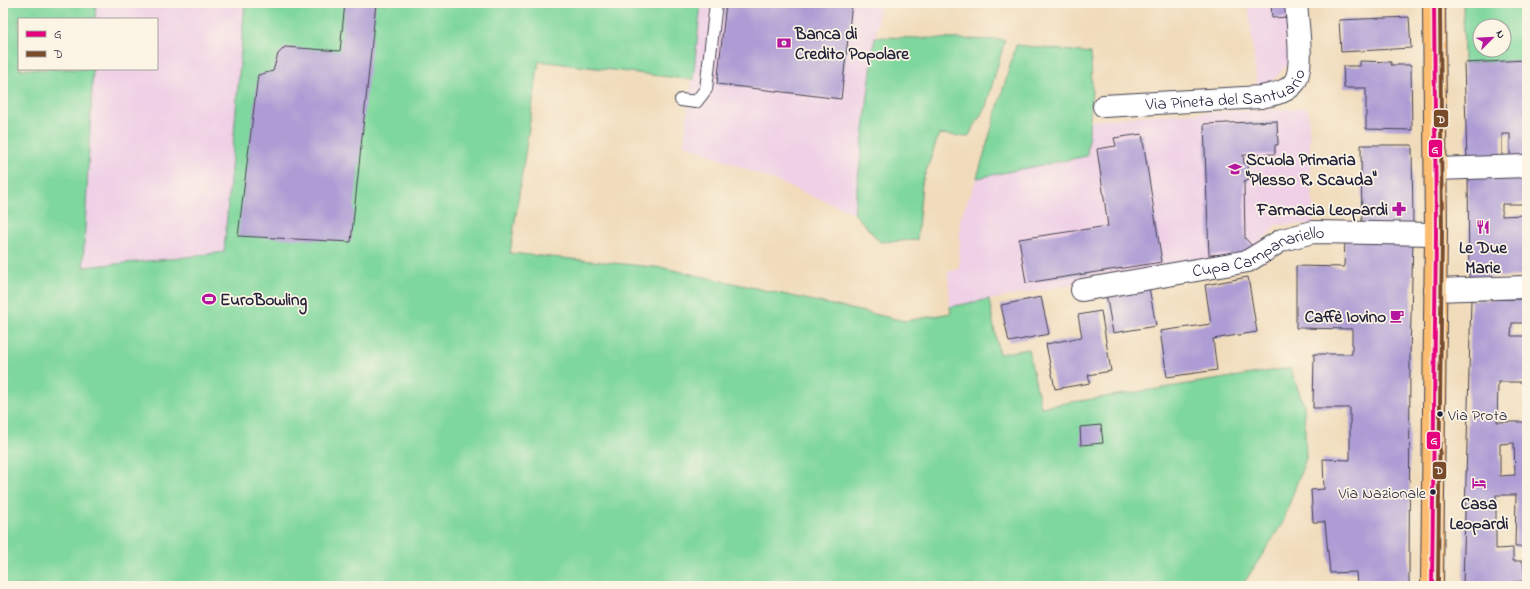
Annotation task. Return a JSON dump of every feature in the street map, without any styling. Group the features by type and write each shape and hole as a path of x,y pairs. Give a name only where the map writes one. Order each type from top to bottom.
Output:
{"main road":[{"path":"1432,586 1436,234 1434,3"}],"street":[{"name":"Via Pineta del Santuario","path":"1104,106 1261,97 1283,92 1295,82 1300,66 1296,3"},
{"path":"1436,169 1527,166"},
{"name":"Cupa Campanariello","path":"1082,290 1248,261 1282,240 1313,232 1436,234"},
{"path":"1435,290 1527,287"}],"lane":[{"path":"681,100 696,102 706,89 716,3"}],"shaded area":[{"path":"96,3 245,3 224,252 179,258 82,267 93,70 158,70 158,18 95,18"},
{"path":"701,3 880,3 854,213 684,144"},
{"path":"1248,3 1292,3 1289,63 1273,80 1257,87"},
{"path":"1308,108 1314,224 1276,225 1249,256 1172,266 950,307 948,272 959,269 960,219 977,178 1087,156 1089,121 1150,115"}],"green space":[{"path":"3,3 96,3 95,18 18,18 18,70 93,70 83,267 179,258 224,252 245,3 701,3 693,80 539,61 510,253 664,268 905,321 951,313 950,307 989,299 999,354 1028,349 1041,407 1290,368 1304,405 1306,458 1282,524 1242,586 3,586"},
{"path":"1463,3 1527,3 1527,60 1464,63"},
{"path":"875,37 1005,40 986,106 968,137 939,134 922,183 917,240 880,242 854,213"},
{"path":"1016,45 1091,53 1092,91 1087,156 977,178"}],"building":[{"path":"345,3 376,3 351,242 238,236 258,75 273,71 278,54 285,47 340,51"},
{"name":"Banca di Credito Popolare","path":"726,3 852,3 841,99 717,84"},
{"path":"1271,3 1289,3 1289,17 1272,18"},
{"path":"1409,17 1411,48 1341,52 1339,20"},
{"path":"1527,60 1527,160 1510,160 1510,134 1502,134 1502,159 1467,161 1464,63"},
{"path":"1360,61 1391,62 1391,65 1411,65 1412,130 1366,129 1366,88 1344,88 1343,66 1360,66"},
{"path":"1277,121 1278,145 1275,145 1275,154 1243,155 1244,163 1248,163 1249,180 1244,182 1245,238 1253,247 1246,254 1209,255 1204,124"},
{"path":"1142,134 1162,262 1026,283 1019,239 1108,226 1097,149 1116,146 1114,138"},
{"path":"1361,145 1412,145 1413,226 1362,226"},
{"path":"1468,173 1527,173 1526,204 1502,204 1502,216 1524,215 1527,276 1469,278"},
{"path":"1345,239 1413,240 1410,355 1409,586 1357,586 1356,572 1330,573 1325,522 1313,522 1311,490 1324,489 1323,459 1350,460 1350,408 1313,408 1314,354 1352,354 1352,329 1296,328 1296,266 1344,267"},
{"path":"1248,277 1257,332 1213,339 1217,370 1167,377 1160,331 1211,324 1205,285"},
{"path":"1149,287 1156,326 1113,333 1106,294"},
{"path":"1041,297 1049,334 1009,342 1001,305"},
{"path":"1525,299 1525,323 1512,323 1511,336 1527,336 1526,382 1498,382 1497,422 1527,422 1527,547 1515,547 1516,495 1496,495 1496,549 1513,548 1513,561 1523,561 1525,581 1512,582 1512,586 1463,586 1471,300","holes":["1514,443 1515,475 1500,476 1500,444"]},
{"path":"1101,311 1111,371 1088,375 1090,383 1055,389 1046,344 1082,337 1078,315"},
{"path":"1101,425 1103,443 1081,445 1080,427"}],"transit line":[{"name":"G","path":"1432,586 1436,234 1434,3"},
{"name":"D","path":"1438,586 1442,234 1440,3"}],"place":[{"name":"Banca di Credito Popolare","path":"784,43"},
{"name":"Scuola Primaria \"Plesso R. Scauda\"","path":"1235,169"},
{"name":"Farmacia Leopardi","path":"1399,209"},
{"name":"Le Due Marie","path":"1483,227"},
{"name":"EuroBowling","path":"209,299"},
{"name":"Caffè Iovino","path":"1397,316"},
{"name":"Via Prota","path":"1440,414"},
{"name":"Casa Leopardi","path":"1479,483"},
{"name":"Via Nazionale","path":"1433,492"}]}
